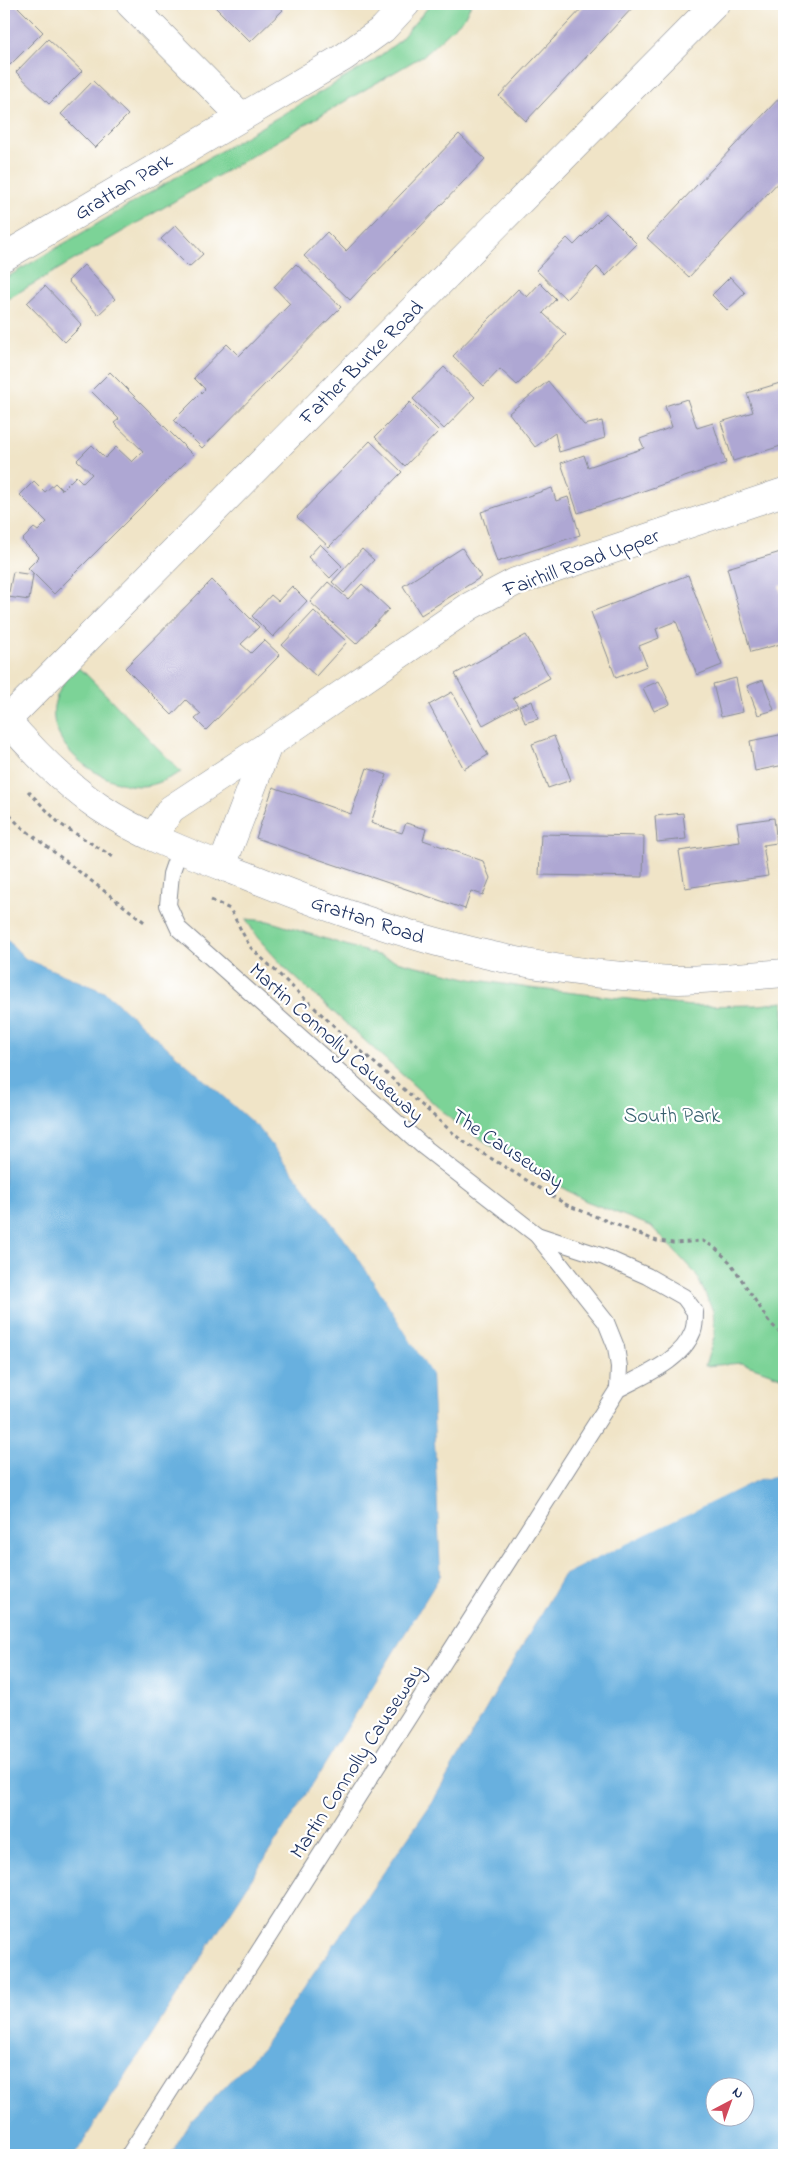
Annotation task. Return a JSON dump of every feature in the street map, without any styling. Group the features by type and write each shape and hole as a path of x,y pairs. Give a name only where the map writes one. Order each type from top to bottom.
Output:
{"street":[{"path":"130,4 242,116"},
{"name":"Grattan Park","path":"4,257 344,57 383,30 406,4"},
{"name":"Father Burke Road","path":"5,718 715,4"},
{"name":"Fairhill Road Upper","path":"154,837 171,809 268,745 470,606 515,582 784,492"},
{"name":"Grattan Road","path":"5,718 56,772 99,807 154,837 222,866 313,903 370,922 495,957 587,973 677,980 784,973"},
{"path":"222,866 268,745"}],"lane":[{"name":"Martin Connolly Causeway","path":"180,848 171,874 168,905 178,929 424,1148 537,1235 606,1322 616,1347 619,1367 618,1389"},
{"name":"Martin Connolly Causeway","path":"130,2155 618,1389 666,1363 685,1347 694,1330 695,1312 684,1297 647,1276 604,1257 537,1235"}],"path":[{"path":"4,809 19,825 151,927"},
{"name":"The Causeway","path":"211,900 230,909 250,947 351,1042 461,1140 568,1205 657,1241 673,1243 703,1241 714,1247 730,1262 770,1323 784,1336"}],"green space":[{"path":"431,4 471,4 464,18 424,55 4,301 4,279 373,61 398,42"},
{"path":"77,667 181,772 152,785 126,784 111,780 95,772 69,750 60,737 54,722 54,706 60,690"},
{"name":"South Park","path":"246,919 268,921 400,962 471,979 529,988 691,1006 759,1005 784,1002 784,1378 742,1363 705,1366 715,1334 713,1311 696,1274 651,1226 586,1201 523,1166 453,1121 284,967 257,937"}],"water":[{"path":"4,936 25,958 105,992 259,1128 356,1254 432,1374 441,1575 320,1773 75,2155 4,2155"},
{"path":"784,1476 784,2155 170,2155 190,2123 262,2048 432,1802 563,1575 759,1479"}],"pier":[{"path":"4,933 26,956 106,990 261,1126 358,1252 434,1374 443,1576 322,1775 78,2155 75,2155 320,1773 441,1575 432,1375 356,1254 259,1128 105,992 25,958 4,936"},
{"path":"784,1473 784,1476 759,1479 563,1575 432,1802 262,2048 190,2123 170,2155 167,2155 188,2122 260,2046 430,1800 561,1573 758,1477"}],"building":[{"path":"4,4 15,4 43,32 10,65 4,58"},
{"path":"218,4 277,4 283,10 250,42 215,7"},
{"path":"586,4 636,4 526,121 499,96"},
{"path":"48,39 82,71 49,104 16,72"},
{"path":"93,81 128,115 95,148 61,114"},
{"path":"784,93 784,176 689,277 647,238"},
{"path":"459,134 485,159 350,300 304,256 327,232 346,251"},
{"path":"606,213 637,244 606,276 597,267 566,299 536,270 567,238 574,245"},
{"path":"176,225 203,254 189,267 161,239"},
{"path":"296,264 341,307 202,448 174,420 205,389 194,378 227,344 239,356 290,304 274,287"},
{"path":"84,265 115,299 98,315 68,281"},
{"path":"730,277 745,293 727,310 712,295"},
{"path":"540,283 556,299 543,313 566,335 517,385 500,369 484,386 453,356 518,289 527,297"},
{"path":"45,286 82,325 65,342 27,303"},
{"path":"444,367 475,397 444,429 413,399"},
{"path":"110,372 193,455 54,594 28,568 39,557 22,540 34,528 38,531 47,522 20,495 34,481 45,492 55,483 62,490 76,476 83,483 92,474 77,460 92,445 105,458 116,447 132,462 143,451 114,423 119,419 91,391"},
{"path":"548,381 584,425 602,421 605,438 559,452 555,433 535,447 509,413"},
{"path":"780,383 784,399 784,445 733,461 721,422 753,412 747,393"},
{"path":"687,399 697,428 713,423 726,463 578,513 561,463 584,455 588,467 644,448 640,439 672,427 665,406"},
{"path":"410,402 439,431 405,466 375,437"},
{"path":"370,441 402,472 329,547 297,517"},
{"path":"552,488 556,501 568,497 580,535 497,562 481,512"},
{"path":"320,544 342,566 330,578 308,557"},
{"path":"462,548 481,577 421,615 403,586"},
{"path":"362,549 374,560 344,593 332,582"},
{"path":"784,551 784,585 779,586 784,604 784,643 751,652 727,568"},
{"path":"13,572 33,575 29,600 8,597"},
{"path":"688,575 722,665 697,675 676,621 656,629 659,638 639,646 647,666 616,678 591,612"},
{"path":"212,580 259,627 241,644 251,653 264,640 280,655 206,730 195,719 201,714 186,700 172,715 125,668"},
{"path":"328,582 348,599 362,584 389,609 356,644 310,602"},
{"path":"292,586 307,601 273,637 252,616 271,595 278,601"},
{"path":"314,611 347,642 316,676 282,645"},
{"path":"526,635 550,678 513,698 518,706 483,725 455,674"},
{"path":"736,678 743,712 721,717 713,684"},
{"path":"763,680 774,710 758,715 747,686"},
{"path":"659,681 670,704 654,711 643,688"},
{"path":"452,692 488,755 464,769 429,705"},
{"path":"532,701 538,719 525,723 519,706"},
{"path":"784,734 784,765 755,771 750,741"},
{"path":"554,736 571,780 548,788 532,744"},
{"path":"367,768 387,775 371,823 402,833 406,823 426,829 423,840 483,861 490,878 483,895 471,891 465,909 256,838 273,787 351,814"},
{"path":"683,813 686,839 657,842 655,816"},
{"path":"774,818 777,843 763,845 768,876 685,888 679,851 740,842 737,823"},
{"path":"541,834 644,836 643,877 539,875"}]}
